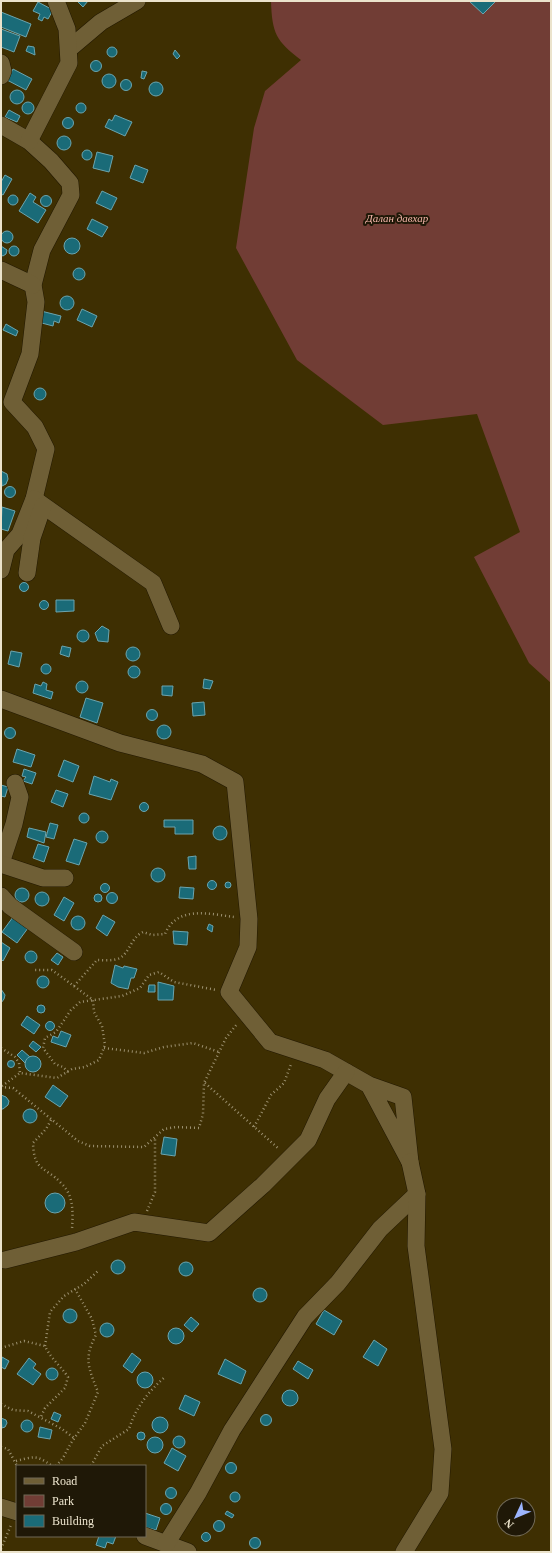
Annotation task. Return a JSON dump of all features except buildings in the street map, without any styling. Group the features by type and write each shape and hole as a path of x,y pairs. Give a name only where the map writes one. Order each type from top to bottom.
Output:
{"street":[{"path":"29,141 70,63 67,29 56,1"},
{"path":"68,49 101,22 137,1"},
{"path":"1,63 3,71 1,76"},
{"path":"1,125 29,141 51,161 70,183 70,195 42,250 33,285 36,302 30,354 6,400 35,427 46,449 27,573"},
{"path":"1,270 33,285"},
{"path":"1,570 7,541 20,534 39,502"},
{"path":"39,502 153,583 172,626"},
{"path":"1,699 120,743 202,764 235,782 249,919 248,946 228,992 270,1042 325,1060 369,1085 403,1097 410,1162 417,1194 416,1246 443,1449 440,1493 404,1552"},
{"path":"15,783 20,797 14,824 1,863 43,878 65,878"},
{"path":"1,896 10,906 74,952"},
{"path":"6,1260 70,1244 134,1222 209,1233 263,1185 308,1140 327,1099 346,1072"},
{"path":"369,1085 410,1162"},
{"path":"166,1544 198,1494 232,1430 305,1317 338,1283 380,1229 417,1194"},
{"path":"146,1536 188,1552"}],"path":[{"path":"74,986 97,960 117,959 124,956 136,935 143,932 152,935 165,934 168,927 187,913 208,913 249,919"},
{"path":"33,970 52,970 93,1000 94,1012 102,1026 105,1044 104,1048 100,1060 68,1072 57,1078 20,1073 2,1087 13,1088 29,1103 42,1111 78,1141 90,1146 144,1147 164,1129 176,1127 199,1128 203,1114 204,1083 226,1038 246,1013"},
{"path":"68,1072 63,1067 55,1064 43,1048 45,1038 56,1032 71,1010 80,1002 122,996 140,988 149,975 158,972 174,982 228,992"},
{"path":"104,1048 144,1053 164,1047 192,1043 219,1052"},
{"path":"1,1048 16,1057 20,1063 20,1073"},
{"path":"254,1127 271,1095 284,1083 290,1067 293,1050"},
{"path":"204,1083 290,1158"},
{"path":"51,1120 46,1129 33,1143 33,1157 44,1171 62,1183 71,1198 73,1216 70,1244"},
{"path":"146,1224 147,1211 155,1192 155,1138"},
{"path":"40,1419 45,1408 65,1388 68,1377 62,1368 51,1358 45,1346 50,1312 64,1296 99,1270"},
{"path":"57,1465 63,1458 90,1414 98,1392 87,1364 91,1344 96,1334 92,1319 75,1289"},
{"path":"1,1348 24,1341 45,1346"},
{"path":"92,1465 102,1446 129,1429 134,1413 141,1402 165,1376"},
{"path":"1,1404 13,1410 28,1411 40,1419 62,1429 74,1438"},
{"path":"1,1447 8,1449 16,1461 17,1465"},
{"path":"16,1461 36,1457 50,1465"},
{"path":"1,1549 11,1510"}],"green space":[{"name":"Далан давхар","path":"271,1 551,1 551,683 529,663 474,557 520,532 477,414 383,425 297,360 236,248 254,128 265,91 301,60 286,47 277,35 274,29"}]}
